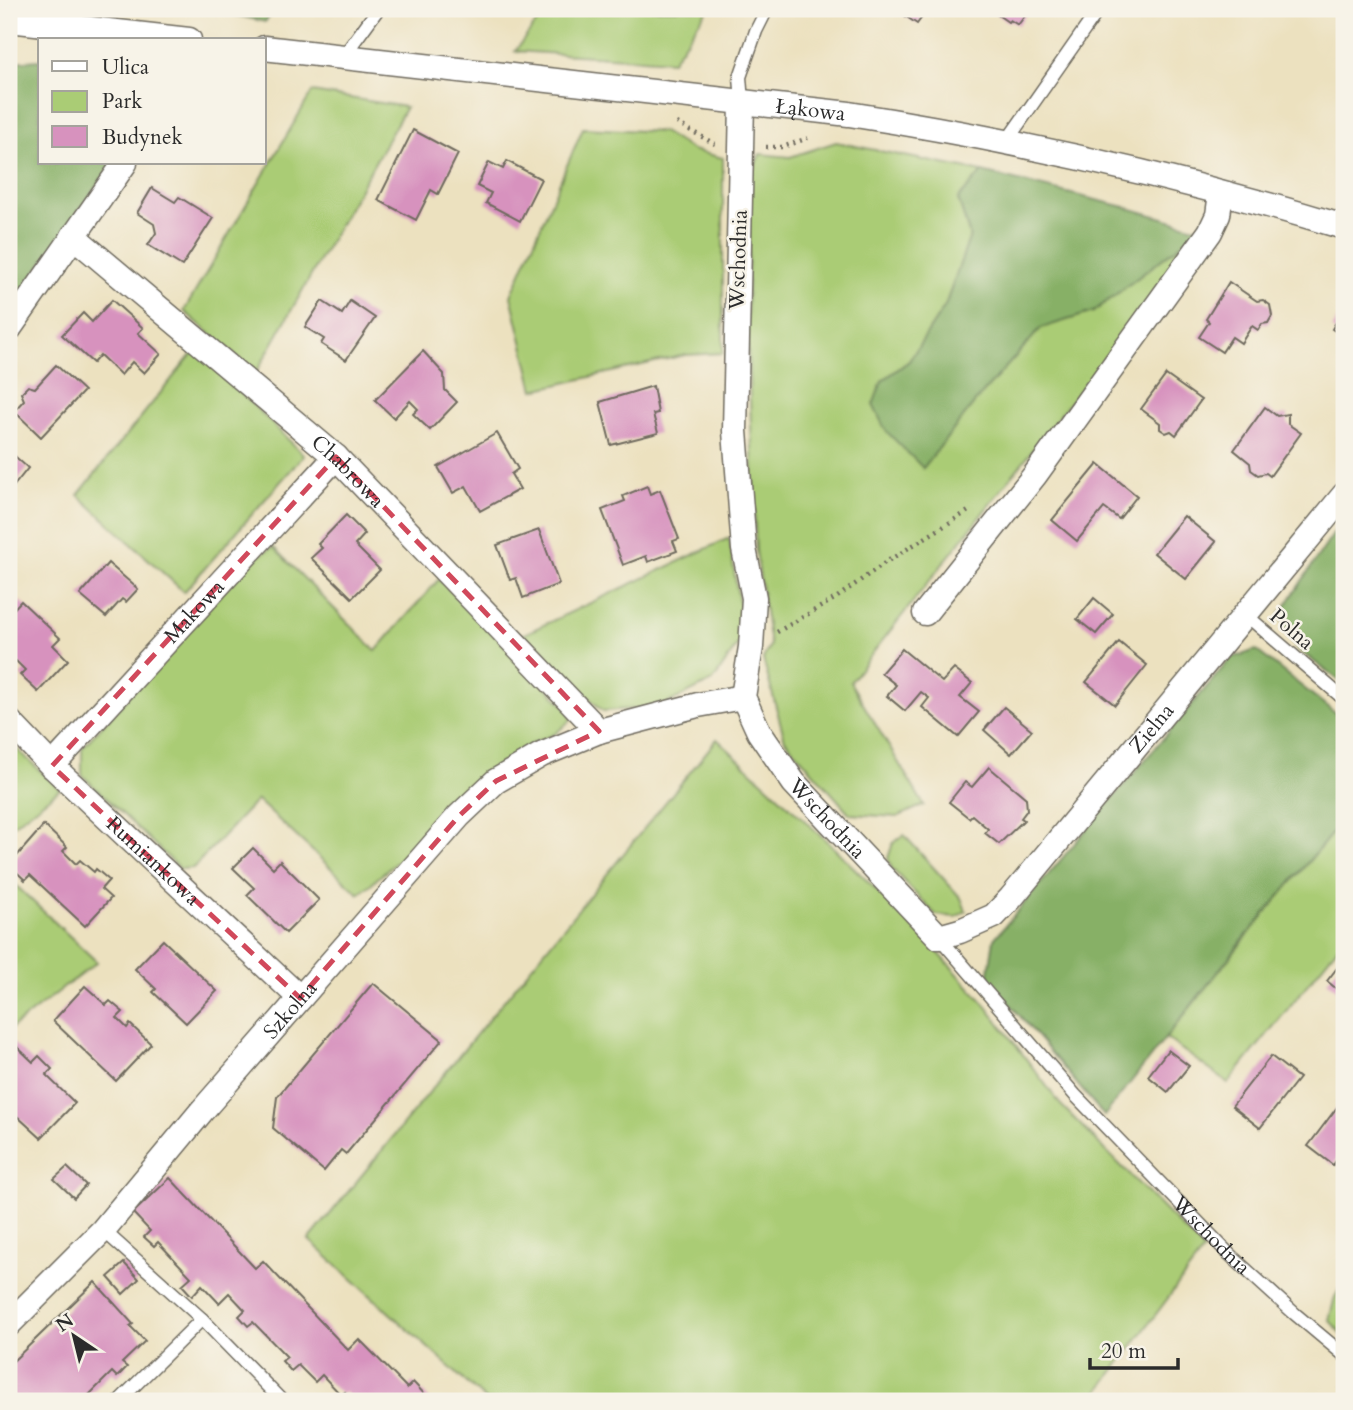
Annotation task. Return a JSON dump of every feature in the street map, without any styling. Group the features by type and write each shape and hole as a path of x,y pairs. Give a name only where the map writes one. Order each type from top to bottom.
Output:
{"street":[{"path":"9,20 170,38"},
{"name":"Łąkowa","path":"266,48 849,114 933,127 1127,169 1344,228"},
{"name":"Wschodnia","path":"742,102 735,431 744,549 754,598 743,697 759,732 794,783 939,937"},
{"path":"9,330 124,164"},
{"path":"925,613 1035,475 1210,232 1218,215 1221,193"},
{"name":"Chabrowa","path":"73,236 336,457 599,731"},
{"name":"Makowa","path":"52,766 336,457"},
{"name":"Zielna","path":"939,937 994,916 1012,898 1344,495"},
{"name":"Szkolna","path":"9,1324 103,1230 201,1112 459,816 496,781 541,755 599,731 698,705 743,697"},
{"name":"Rumiankowa","path":"9,721 52,766 300,998"}],"lane":[{"path":"342,57 378,9"},
{"path":"742,102 740,77 756,31 767,9"},
{"path":"1006,142 1099,9"},
{"name":"Polna","path":"1246,615 1344,699"},
{"name":"Wschodnia","path":"939,937 1075,1095 1229,1254 1344,1355"},
{"path":"103,1230 202,1319 282,1401"},
{"path":"120,1401 202,1319"}],"path":[{"path":"668,118 715,144 783,148 817,135"},
{"path":"752,635 780,632 979,505"}],"highlighted area":[{"path":"336,457 599,731 496,781 459,816 300,998 52,766"}],"green space":[{"path":"182,9 276,9 265,22 222,12"},
{"path":"547,9 708,9 672,61 515,51"},
{"path":"38,60 38,164 112,164 9,310 9,62"},
{"path":"312,92 406,107 256,373 184,311"},
{"path":"583,128 663,132 692,150 723,158 723,353 685,355 534,390 511,296"},
{"path":"836,142 982,172 958,199 970,236 945,306 909,361 882,381 923,468 980,396 1041,328 1093,312 1201,229 1103,360 850,682 924,805 897,817 850,814 785,740 763,659 770,645 756,551 747,324 750,176 760,154 790,157"},
{"path":"982,172 1125,207 1201,229 1093,312 1041,328 980,396 923,468 886,431 873,405 882,381 909,361 945,306 970,236 958,199"},
{"path":"196,349 304,455 184,592 78,495"},
{"path":"1344,518 1344,684 1296,648 1280,614"},
{"path":"729,538 744,635 713,681 660,707 603,711 522,635"},
{"path":"273,547 376,651 439,579 568,709 571,720 555,734 533,743 483,775 419,843 359,894 257,800 193,868 180,869 82,775 82,748 249,562"},
{"path":"1256,650 1344,720 1344,819 1243,940 1104,1116 988,978 994,939 1231,658"},
{"path":"717,739 830,844 925,938 984,1003 1061,1105 1204,1250 1091,1401 487,1401 309,1240"},
{"path":"9,742 60,789 9,828"},
{"path":"1344,819 1344,939 1228,1083 1166,1038"},
{"path":"904,835 961,898 966,911 956,917 936,915 892,869 888,858 893,843"},
{"path":"9,879 97,962 9,1030"},
{"path":"1344,1282 1344,1336 1329,1320 1335,1297"}],"building":[{"path":"895,9 928,9 917,24"},
{"path":"995,9 1030,9 1018,25 995,13"},
{"path":"413,130 458,154 438,194 431,190 416,220 378,200"},
{"path":"507,161 541,179 520,221 486,203 491,193 477,186 489,162 503,169"},
{"path":"152,188 175,202 179,197 213,218 182,266 148,245 156,233 154,224 137,213"},
{"path":"1229,282 1257,301 1263,300 1270,305 1272,316 1268,323 1262,324 1258,330 1252,326 1241,343 1232,337 1222,352 1199,337 1209,322 1206,319"},
{"path":"112,300 143,328 138,333 161,354 144,373 132,362 121,375 100,355 93,363 62,335 83,313 92,322"},
{"path":"322,301 342,314 350,301 375,318 346,360 321,344 324,339 305,327"},
{"path":"1344,309 1344,337 1332,329"},
{"path":"423,351 444,374 445,390 457,402 430,430 413,414 418,409 410,401 394,418 375,400"},
{"path":"56,365 84,391 41,437 14,411 24,400 21,393 28,386 35,388"},
{"path":"1166,375 1201,400 1176,435 1160,429 1160,423 1141,409"},
{"path":"653,386 658,413 653,414 658,433 611,445 600,402"},
{"path":"1265,407 1277,416 1288,414 1288,424 1301,433 1270,476 1266,473 1258,475 1251,470 1250,463 1234,450"},
{"path":"497,433 518,469 511,474 520,489 480,511 466,486 453,493 438,467"},
{"path":"9,451 28,468 9,492"},
{"path":"1098,464 1137,496 1119,519 1104,508 1077,541 1052,520"},
{"path":"647,486 650,494 660,490 679,539 673,541 677,551 648,562 646,556 623,565 602,510 625,501 623,496"},
{"path":"346,515 365,534 355,545 380,570 352,598 311,558 322,548 318,544"},
{"path":"1184,516 1216,542 1186,579 1154,553"},
{"path":"539,530 559,584 523,598 516,578 510,580 497,545"},
{"path":"108,563 138,589 126,602 122,599 106,617 80,595"},
{"path":"1094,598 1113,614 1096,634 1077,619"},
{"path":"21,601 60,638 53,645 68,660 38,692 20,675 25,670 16,661 12,666 9,663 9,642 12,639 9,636 9,614"},
{"path":"1119,642 1147,665 1115,705 1086,682"},
{"path":"902,649 942,682 954,669 972,683 960,697 979,712 958,737 922,707 929,698 921,692 905,711 887,696 896,685 881,673"},
{"path":"1004,707 1032,730 1011,754 984,730"},
{"path":"989,767 1026,798 1027,810 1021,818 1024,820 999,844 985,833 988,829 972,815 969,818 949,802 965,782 972,787"},
{"path":"44,825 67,847 63,851 76,864 80,860 109,880 101,889 111,898 85,926 30,875 25,880 9,865"},
{"path":"253,848 273,868 280,861 319,900 286,933 247,895 254,888 233,868"},
{"path":"163,940 217,991 186,1023 153,992 156,989 135,969"},
{"path":"1344,959 1344,995 1327,981"},
{"path":"373,983 442,1040 346,1154 341,1150 324,1171 273,1128 277,1097"},
{"path":"85,986 106,1005 110,1001 123,1012 117,1018 127,1028 130,1024 151,1044 116,1081 53,1021"},
{"path":"13,1043 33,1062 39,1056 52,1069 46,1075 75,1103 41,1138 9,1111 9,1047"},
{"path":"1168,1050 1189,1066 1168,1092 1148,1076"},
{"path":"1271,1056 1299,1078 1260,1128 1232,1106"},
{"path":"1344,1098 1344,1150 1333,1165 1308,1146"},
{"path":"67,1167 86,1185 74,1198 54,1179"},
{"path":"170,1178 255,1268 263,1261 348,1350 359,1339 407,1388 413,1382 431,1401 353,1401 345,1392 341,1395 322,1375 315,1382 298,1365 291,1371 282,1361 287,1357 253,1322 248,1326 239,1316 245,1310 229,1293 219,1303 202,1285 192,1296 182,1285 191,1277 158,1242 154,1246 144,1237 150,1231 133,1213"},
{"path":"124,1263 139,1279 123,1294 108,1277"},
{"path":"95,1282 145,1341 122,1363 127,1367 117,1377 112,1372 83,1401 9,1401 9,1365"}]}
